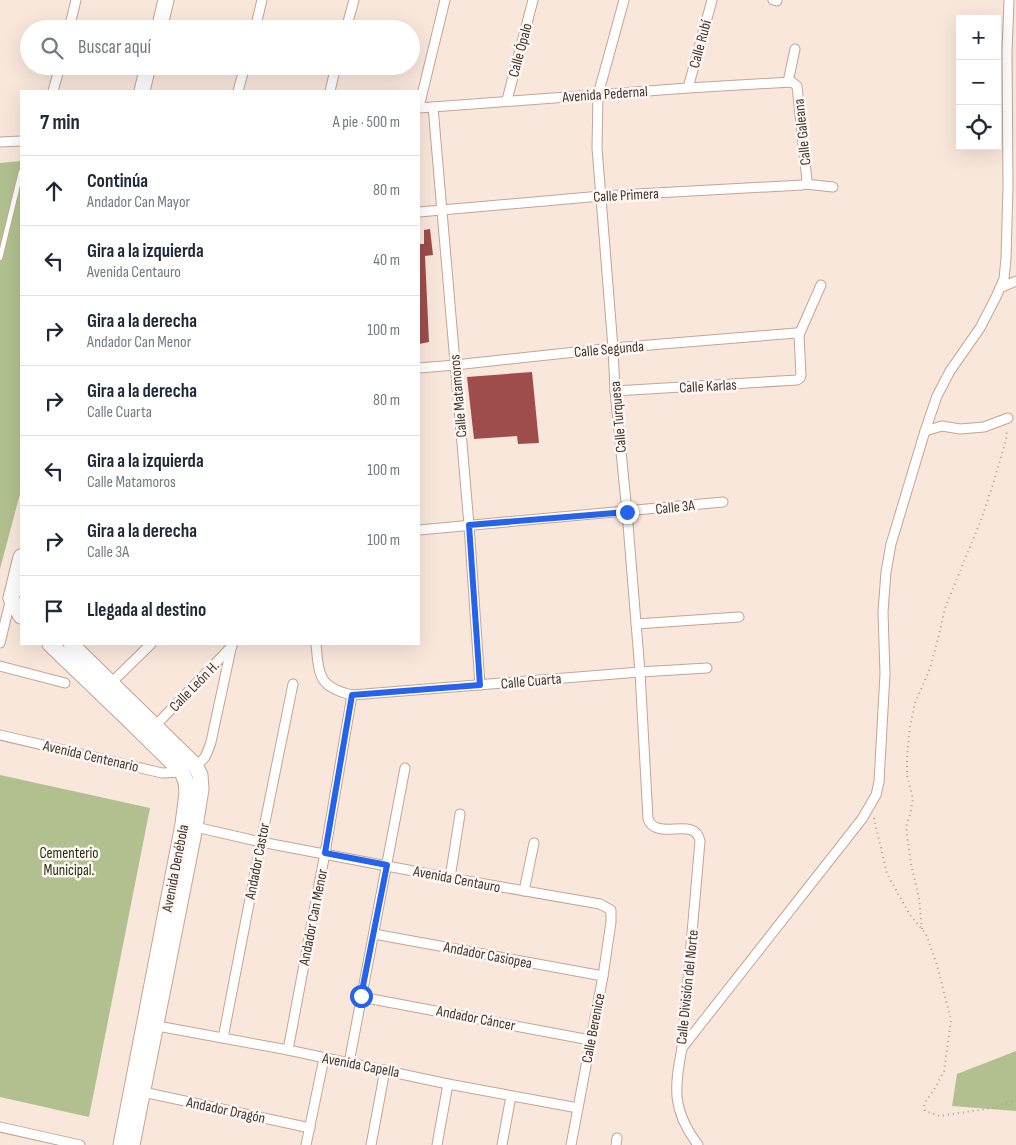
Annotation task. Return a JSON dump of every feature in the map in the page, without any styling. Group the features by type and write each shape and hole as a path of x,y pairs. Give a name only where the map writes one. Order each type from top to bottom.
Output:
{"main road":[{"path":"160,20 166,0"},
{"path":"142,90 146,75"},
{"path":"20,570 18,596 20,609"},
{"path":"51,645 125,716 188,769"},
{"path":"72,645 155,726 188,769"},
{"name":"Avenida Denébola","path":"121,1145 150,1025 189,826 186,793 188,769"},
{"name":"Avenida Denébola","path":"132,1145 143,1092 150,1025"}],"street":[{"path":"71,20 76,0"},
{"path":"256,20 262,0"},
{"path":"348,20 354,0"},
{"path":"420,103 445,0"},
{"name":"Calle Ópalo","path":"507,100 534,0"},
{"name":"Calle Turquesa","path":"624,0 598,95 597,148 615,391 640,672 648,819 652,826 656,828 689,829"},
{"name":"Calle Rubí","path":"688,88 712,0"},
{"path":"682,1048 862,818 876,795 879,782 885,674 883,612 886,572 891,544 937,396 950,371 980,328 1004,279 1008,187 1009,0"},
{"name":"Calle Galeana","path":"795,49 790,82 797,86 806,184"},
{"path":"53,90 57,75"},
{"path":"238,90 242,75"},
{"path":"330,90 334,75"},
{"name":"Avenida Pedernal","path":"420,107 790,82"},
{"name":"Calle Matamoros","path":"433,107 469,525 480,685"},
{"path":"0,142 20,141"},
{"name":"Calle Primera","path":"420,212 600,196 806,184 833,187"},
{"path":"1000,288 1016,281"},
{"path":"799,335 822,284"},
{"name":"Calle Segunda","path":"420,368 613,348 796,333 799,335"},
{"name":"Calle Karlas","path":"615,391 797,380 800,378 801,366 799,335"},
{"path":"925,431 942,426 960,429 984,427 1008,418"},
{"name":"Calle 3A","path":"420,530 723,502"},
{"path":"0,643 18,596"},
{"path":"636,624 739,618"},
{"path":"111,683 150,645"},
{"path":"188,769 202,762 207,754 232,645"},
{"name":"Calle León H.","path":"155,726 232,645"},
{"name":"Calle Cuarta","path":"316,645 320,676 338,692 352,695 707,668"},
{"path":"0,666 65,683"},
{"name":"Andador Castor","path":"223,1038 293,684"},
{"name":"Andador Can Menor","path":"288,1050 352,695"},
{"name":"Avenida Centenario","path":"0,735 162,773 188,769"},
{"path":"349,1062 405,768"},
{"path":"450,878 460,814"},
{"name":"Avenida Centauro","path":"189,826 261,842 450,878 600,904 611,910"},
{"name":"Calle División del Norte","path":"689,829 696,832 699,836 700,849 682,1048 678,1064 676,1090 679,1112 698,1145"},
{"path":"524,891 534,843"},
{"name":"Calle Berenice","path":"571,1145 603,976 611,910"},
{"name":"Andador Casiopea","path":"374,934 603,976"},
{"name":"Andador Cáncer","path":"361,996 590,1040"},
{"name":"Avenida Capella","path":"150,1025 288,1050 448,1084 578,1108"},
{"path":"306,1145 324,1058"},
{"path":"371,1145 386,1070"},
{"path":"437,1145 448,1084"},
{"name":"Andador Dragón","path":"143,1092 310,1128"},
{"path":"502,1145 511,1096"},
{"path":"0,1127 80,1145"}],"lane":[{"path":"0,258 20,176"}],"path":[{"path":"922,929 919,898 911,864 906,827 912,798 907,776 910,726 916,703 929,671 945,608 994,484 1006,440 1008,418"},
{"path":"872,803 887,874 910,915 926,934 937,965 950,1020 944,1071 924,1104 925,1111 940,1116 992,1108 1016,1099"}],"green space":[{"path":"20,161 20,494 0,569 0,163"},
{"name":"Cementerio Municipal.","path":"0,775 150,808 89,1117 0,1097"},
{"path":"1016,1051 1016,1111 952,1106 957,1074"}],"building":[{"path":"430,229 433,255 425,256 429,342 420,344 420,244 424,244 424,230"},
{"path":"532,372 539,443 518,444 517,436 474,439 467,377"}],"route":[{"path":"361,996 387,865 325,853 352,695 480,685 469,525 627,512"}]}
